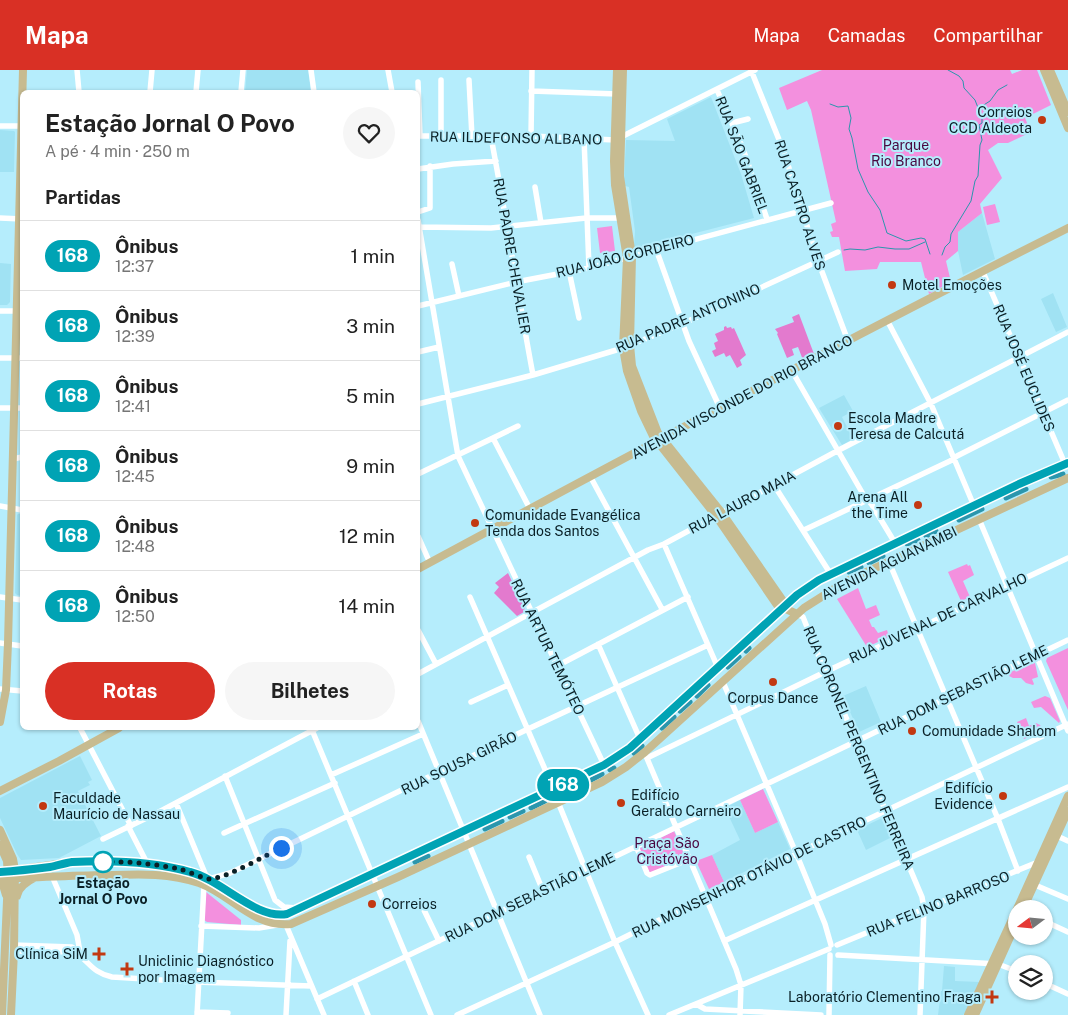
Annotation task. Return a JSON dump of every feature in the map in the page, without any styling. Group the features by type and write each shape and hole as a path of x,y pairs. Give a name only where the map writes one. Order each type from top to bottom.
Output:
{"main road":[{"path":"23,70 23,90"},
{"path":"617,70 620,218 630,257"},
{"path":"618,139 623,70"},
{"path":"1044,70 1068,128"},
{"path":"1050,70 1068,112"},
{"path":"618,184 630,257 626,347 660,441 719,515 785,607"},
{"name":"AVENIDA VISCONDE DO RIO BRANCO","path":"420,568 590,476 660,441 887,320 1068,228"},
{"path":"0,722 4,643 9,598 13,459 19,408 20,311"},
{"name":"AVENIDA AGUANAMBI","path":"8,875 72,862 147,863 189,871 266,913 287,914 604,765 640,739 806,588 830,573 1066,463"},
{"name":"AVENIDA AGUANAMBI","path":"8,875 152,874 206,881 257,918 277,925 291,924 602,782 646,755 797,614 831,590 1065,481"},
{"name":"RUA CORONEL PERGENTINO FERREIRA","path":"785,607 797,614"},
{"path":"0,791 115,730"},
{"path":"1021,900 1068,796"},
{"path":"1027,900 1068,811"},
{"path":"0,830 13,860 8,875 16,903"},
{"path":"0,845 7,862 8,875 2,945 2,1015"},
{"path":"11,1015 17,892 28,881 37,876"},
{"path":"0,884 5,890 6,897"},
{"path":"975,1015 1008,932"},
{"path":"968,1015 1008,939"}],"street":[{"path":"77,70 80,90"},
{"path":"150,90 152,70"},
{"path":"196,90 198,70"},
{"path":"241,90 243,70"},
{"path":"311,70 314,90"},
{"path":"388,70 392,90"},
{"path":"531,136 532,70"},
{"path":"618,139 752,71"},
{"name":"RUA CASTRO ALVES","path":"752,71 784,152 818,261 848,341"},
{"path":"441,80 441,136"},
{"path":"469,80 472,137"},
{"path":"418,82 418,90"},
{"name":"RUA SÃO GABRIEL","path":"717,90 750,167 767,219"},
{"path":"532,91 617,94"},
{"path":"732,123 748,119"},
{"path":"0,126 20,126"},
{"name":"RUA ILDEFONSO ALBANO","path":"420,136 531,136 618,139"},
{"name":"RUA PADRE CHEVALIER","path":"491,136 533,375"},
{"path":"584,138 589,268"},
{"path":"420,168 430,166 496,161"},
{"path":"420,211 430,208 430,166"},
{"path":"535,187 541,223"},
{"name":"RUA JOÃO CORDEIRO","path":"420,305 516,282 589,268 831,203"},
{"path":"0,218 20,219"},
{"path":"420,225 508,227 586,218 620,218"},
{"name":"RUA ARTUR TEMÓTEO","path":"420,236 458,456 604,765"},
{"path":"656,249 682,324 720,408"},
{"name":"RUA PADRE ANTONINO","path":"420,404 533,375 626,347 682,324 838,252"},
{"path":"452,264 458,296"},
{"path":"569,272 579,318"},
{"name":"RUA JOSÉ EUCLIDES","path":"983,272 1066,463"},
{"path":"0,310 20,311"},
{"path":"887,320 932,404 974,506"},
{"name":"RUA LAURO MAIA","path":"420,673 839,450 932,404 1068,332"},
{"path":"420,352 439,347"},
{"path":"0,358 19,358"},
{"path":"792,371 839,450 862,494 868,500 895,543"},
{"path":"804,530 954,458 1068,400"},
{"path":"0,408 19,408"},
{"path":"420,473 518,426"},
{"path":"494,438 530,509"},
{"path":"13,459 20,458"},
{"path":"590,476 662,609"},
{"path":"774,485 830,573"},
{"path":"0,506 20,510"},
{"path":"979,520 1067,726"},
{"path":"420,540 430,563"},
{"path":"664,544 718,668"},
{"name":"RUA JUVENAL DE CARVALHO","path":"646,755 737,715 1068,558"},
{"path":"889,562 998,819 1018,871"},
{"path":"0,597 20,600"},
{"path":"470,597 554,790"},
{"path":"557,666 688,597"},
{"name":"RUA CORONEL PERGENTINO FERREIRA","path":"797,614 803,617 922,897 924,909 920,1015"},
{"path":"420,634 436,664"},
{"name":"RUA DOM SEBASTIÃO LEME","path":"317,999 1068,640"},
{"path":"4,643 20,646"},
{"path":"598,644 640,739"},
{"name":"RUA SOUSA GIRÃO","path":"206,881 230,873 708,645"},
{"path":"723,682 825,924 833,956 995,964 1008,968"},
{"path":"471,702 508,685"},
{"path":"3,689 20,691"},
{"name":"RUA MONSENHOR OTÁVIO DE CASTRO","path":"457,1015 615,942 976,767 1067,726"},
{"path":"420,728 540,1015"},
{"path":"81,730 147,863"},
{"path":"103,839 176,803 310,730"},
{"path":"312,730 432,1015"},
{"path":"331,775 422,734"},
{"path":"646,755 736,969 741,985 740,1013"},
{"path":"225,776 275,900 284,907 299,908"},
{"path":"224,833 335,783"},
{"path":"724,941 1068,787"},
{"path":"558,802 615,942 648,1015"},
{"path":"176,803 206,881 201,926 197,1014 228,1013"},
{"path":"1056,836 1068,841"},
{"path":"636,846 647,873 650,875 690,859"},
{"path":"529,857 543,891"},
{"name":"RUA FELINO BARROSO","path":"669,1015 1038,862"},
{"path":"52,876 77,935 80,952"},
{"path":"1034,885 1068,899"},
{"path":"423,908 438,941"},
{"path":"286,924 290,938 324,1015"},
{"path":"201,926 260,928 277,925"},
{"path":"1053,925 1068,932"},
{"path":"286,1015 290,938"},
{"path":"14,948 54,949 72,947 86,957 99,974"},
{"path":"54,949 76,953 99,974 120,978 311,986"},
{"path":"832,949 840,950 838,955"},
{"path":"829,1015 832,949"},
{"path":"354,981 368,1015"},
{"path":"1053,987 1068,994"},
{"path":"696,1004 705,1009 740,1013 821,1015"}],"shaded area":[{"path":"247,70 308,70 311,90 245,90"},
{"path":"711,97 741,174 754,218 637,248 634,247 635,231 629,187 625,186 624,181 626,140 675,141 667,119"},
{"path":"0,130 15,132 14,172 0,172"},
{"path":"982,213 995,259 963,275 958,251 958,232"},
{"path":"0,263 11,264 10,302 7,305 0,305"},
{"path":"1053,293 1067,327 1056,332 1041,299"},
{"path":"799,314 814,354 803,360 798,347 792,349 794,355 787,358 775,329 794,322 792,317"},
{"path":"726,326 727,328 734,328 746,355 740,360 742,365 737,368 730,355 726,357 724,353 715,357 712,351 716,349 714,343 718,341 715,334 724,330"},
{"name":"Escola Madre Teresa de Calcutá","path":"844,395 853,411 842,417 853,439 842,445 819,408"},
{"path":"20,514 20,596 15,593 17,515"},
{"path":"508,573 525,609 524,612 517,616 494,593 499,587 495,583"},
{"path":"866,686 881,722 859,732 843,696"},
{"name":"Faculdade Maurício de Nassau","path":"80,756 92,780 88,782 90,785 78,791 101,836 59,858 21,860 0,818 0,798"},
{"path":"740,800 755,833 778,822 790,849 724,882 712,855 740,840 725,808"},
{"path":"884,817 892,837 866,850 857,830"},
{"path":"944,966 955,967 955,981 980,982 963,1015 938,1015"}],"green space":[{"name":"Parque Rio Branco","path":"822,70 1010,70 1012,74 1022,70 1037,70 1051,105 1025,118 1031,132 1008,143 998,143 988,150 1002,178 980,204 982,213 958,232 958,251 946,261 951,282 929,294 921,262 880,262 877,269 845,271 839,237 832,237 830,232 833,231 831,224 836,222 811,110 807,101 787,110 779,88"},
{"path":"995,204 1000,222 987,225 983,207"},
{"path":"612,226 615,251 600,253 597,228"},
{"path":"967,564 968,566 970,565 974,575 963,581 970,597 961,601 948,572"},
{"path":"858,588 866,609 876,605 880,615 869,620 872,627 878,633 887,630 889,637 867,647 837,599"},
{"path":"1068,648 1068,710 1046,661 1047,658"},
{"path":"1032,662 1035,663 1038,677 1032,679 1033,685 1026,683 1021,678 1009,676 1011,672"},
{"path":"1045,696 1050,698 1060,721 1059,723 1041,707 1034,708 1031,702"},
{"path":"1026,718 1029,726 1036,723 1043,730 1024,739 1017,722"},
{"path":"763,789 778,822 755,833 740,800"},
{"name":"Praça São Cristóvão","path":"674,831 686,859 650,874 639,849"},
{"path":"712,855 724,882 709,889 696,861"},
{"path":"206,892 241,920 241,925 207,922 204,920"}],"waterway":[{"path":"942,255 945,247 950,242 951,234 971,201 975,181 978,176 982,140 979,125 982,123 982,118 975,100 964,88 963,81 959,76 948,70"},
{"path":"979,108 990,101 998,90 1007,85"},
{"path":"830,104 838,107 848,106 851,118 849,129 858,169 868,192 880,210 887,233 906,241 925,239 930,254"},
{"path":"844,250 865,250 878,247 909,249 925,242"},
{"path":"1051,477 1063,474"},
{"path":"1006,498 1026,489"},
{"path":"959,520 982,509"},
{"path":"926,536 936,531"},
{"path":"907,544 918,540"},
{"path":"869,563 883,556"},
{"path":"849,572 861,567"},
{"path":"746,651 749,648"},
{"path":"728,667 739,657"},
{"path":"697,696 708,685"},
{"path":"680,711 690,702"},
{"path":"662,728 674,717"},
{"path":"634,753 642,746"},
{"path":"610,770 614,768"},
{"path":"591,780 602,774"},
{"path":"570,790 583,784"},
{"path":"531,808 545,801"},
{"path":"510,817 523,811"},
{"path":"485,829 502,821"},
{"path":"415,862 428,856"}],"bus line":[{"name":"168","path":"0,872 72,862 147,863 196,873 266,913 274,915 287,914 604,765 630,748 797,595 819,580 830,573 1019,484 1068,463"}],"place":[{"name":"Correios CCD Aldeota","path":"1042,120"},
{"name":"Motel Emoções","path":"892,285"},
{"name":"Escola Madre Teresa de Calcutá","path":"838,426"},
{"name":"Arena All the Time","path":"918,505"},
{"name":"Comunidade Evangélica Tenda dos Santos","path":"475,523"},
{"name":"Corpus Dance","path":"773,682"},
{"name":"Comunidade Shalom","path":"912,731"},
{"name":"Edifício Evidence","path":"1003,796"},
{"name":"Edifício Geraldo Carneiro","path":"621,803"},
{"name":"Faculdade Maurício de Nassau","path":"43,806"},
{"name":"Estação Jornal O Povo","path":"103,862"},
{"name":"Correios","path":"372,904"},
{"name":"Clínica SiM","path":"99,954"},
{"name":"Uniclinic Diagnóstico por Imagem","path":"127,969"},
{"name":"Laboratório Clementino Fraga","path":"992,997"}],"route":[{"path":"103,862 147,863 189,871 209,879 230,873 281,848"}]}
